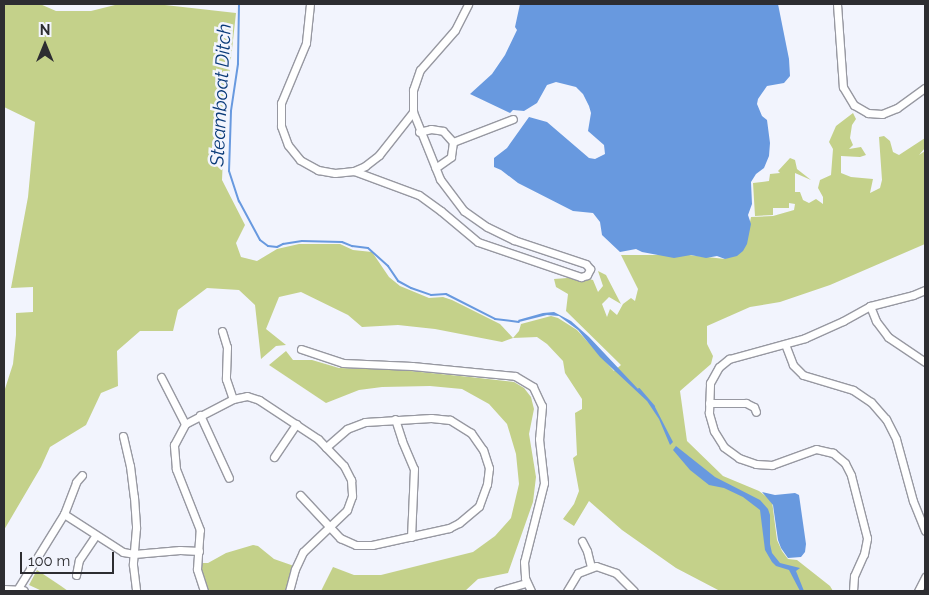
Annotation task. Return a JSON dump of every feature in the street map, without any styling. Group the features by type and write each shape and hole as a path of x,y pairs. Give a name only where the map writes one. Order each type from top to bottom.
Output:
{"street":[{"path":"310,4 306,43 281,104 280,126 285,140 294,153 310,166 335,173 354,171 365,166 379,155 413,112"},
{"path":"354,171 419,196 441,211 478,242 581,277 589,273 586,264 514,240 474,219 451,196 435,168 419,132 413,112 413,90 420,70 455,30 468,4"},
{"path":"837,4 843,87 854,105 868,113 882,114 897,108 925,88"},
{"path":"453,142 513,118"},
{"path":"419,132 431,129 443,130 453,142 451,157 435,168"},
{"path":"853,591 854,576 864,554 867,538 851,475 845,463 833,453 816,449 772,464 747,462 731,453 718,439 711,423 709,403 712,377 723,363 824,331 870,306 925,290"},
{"path":"870,306 876,321 888,337 925,362"},
{"path":"222,332 227,347 226,379 233,399"},
{"path":"786,344 793,365 802,375 853,390 871,402 882,414 896,440 913,501 925,531"},
{"path":"301,349 343,363 412,366 515,376 533,387 542,406 540,444 544,483 524,562 526,583 531,591"},
{"path":"161,377 185,424"},
{"path":"204,591 197,570 200,539 198,522 174,462 174,445 185,424 233,399 247,396 259,400 296,424 326,447 344,466 352,488 347,510 303,552 295,569 289,591"},
{"path":"709,403 746,403 754,407 756,412"},
{"path":"200,415 229,478"},
{"path":"395,419 402,442 414,469 411,537"},
{"path":"300,495 328,528 348,542 364,546 449,528 474,512 483,499 489,468 483,450 477,440 456,423 442,419 375,420 356,425 339,435 326,447"},
{"path":"274,457 296,424"},
{"path":"123,436 134,497 136,591"},
{"path":"4,590 20,591 64,514 76,482 82,476"},
{"path":"64,514 117,550 134,554 180,550 199,551"},
{"path":"76,575 80,560 95,536"},
{"path":"582,541 591,567"},
{"path":"567,591 578,573 591,567 609,569 634,591"},
{"path":"918,591 925,577"},
{"path":"498,591 526,583"}],"green space":[{"path":"4,4 40,4 56,11 91,11 119,4 156,4 236,13 225,113 222,180 245,225 236,243 241,257 257,261 277,249 299,244 340,244 353,250 372,252 389,277 400,286 429,298 443,297 452,300 500,324 513,338 502,342 435,329 398,325 362,327 348,315 301,292 279,297 266,329 286,345 276,346 261,359 255,305 239,290 207,288 178,310 173,331 140,331 117,351 118,386 101,393 86,425 50,447 41,467 4,530 4,392 13,364 16,313 33,312 33,287 11,288 28,197 35,122 4,107"},
{"path":"853,113 856,119 852,125 850,138 853,145 849,149 861,147 866,155 860,157 841,156 841,173 851,177 873,179 870,193 880,188 882,180 879,137 884,136 890,141 893,152 899,155 925,138 925,148 919,155 925,151 925,244 830,285 780,302 750,307 707,326 707,344 713,356 711,364 680,391 687,441 723,476 759,491 772,501 777,540 782,551 788,559 797,560 830,586 833,591 720,591 676,568 622,530 589,501 574,526 563,519 574,504 579,491 573,458 577,455 575,413 582,409 582,399 565,373 563,361 547,344 537,337 513,338 519,331 521,324 551,316 558,318 577,330 614,371 621,365 566,311 568,294 556,287 554,279 581,277 593,280 598,292 603,286 598,271 606,275 621,304 609,297 602,304 607,317 610,309 617,315 623,304 631,298 635,301 638,289 621,255 689,255 725,259 745,246 751,217 773,216 794,210 795,204 789,203 789,208 773,208 773,215 755,216 753,183 769,181 770,174 780,173 778,171 790,158 795,160 797,169 811,180 795,173 795,192 800,192 803,200 809,203 816,199 823,204 823,197 818,188 820,180 831,175 833,149 829,142 836,126"},
{"path":"286,351 293,360 312,360 339,368 401,370 470,377 514,382 524,388 531,397 534,409 529,434 536,477 533,502 508,573 478,579 465,591 321,591 333,567 354,575 381,575 473,552 495,536 511,518 519,484 516,454 507,424 489,404 462,389 430,386 382,387 359,390 326,403 269,365"},
{"path":"253,545 258,546 274,559 294,566 289,591 204,591 197,563 208,563 226,553"},
{"path":"37,570 68,591 42,591 29,585"}],"water":[{"path":"520,4 778,4 789,59 790,76 784,83 767,86 758,99 757,104 762,116 767,120 770,143 769,156 764,168 756,174 751,182 752,204 748,215 751,224 747,244 743,251 737,256 725,259 717,256 706,258 691,255 674,258 642,252 636,249 620,252 602,235 600,222 593,213 573,211 518,183 494,167 494,158 507,148 529,117 547,122 589,158 595,159 605,154 604,145 588,131 591,113 583,94 576,87 556,82 547,85 537,103 524,111 513,110 510,113 470,94 492,74 505,55 517,30 515,27"},
{"path":"554,312 571,321 589,337 655,407 673,442 670,445 659,419 647,401 600,357 578,330 559,316 547,315 519,322 518,320"},
{"path":"676,446 715,477 760,500 768,509 772,553 780,563 800,568 796,571 804,591 800,591 789,570 776,566 765,550 760,510 743,497 724,488 709,485 690,470 673,450"},
{"path":"762,492 775,495 795,493 799,495 806,544 805,552 801,557 788,558 781,548 773,505"}],"waterway":[{"name":"Steamboat Ditch","path":"239,4 238,64 231,111 229,171 239,201 260,240 268,246 277,247 283,244 302,241 342,242 352,246 368,248 388,266 398,281 411,288 431,295 446,294 495,319 519,322"},
{"path":"639,389 654,406"}]}
